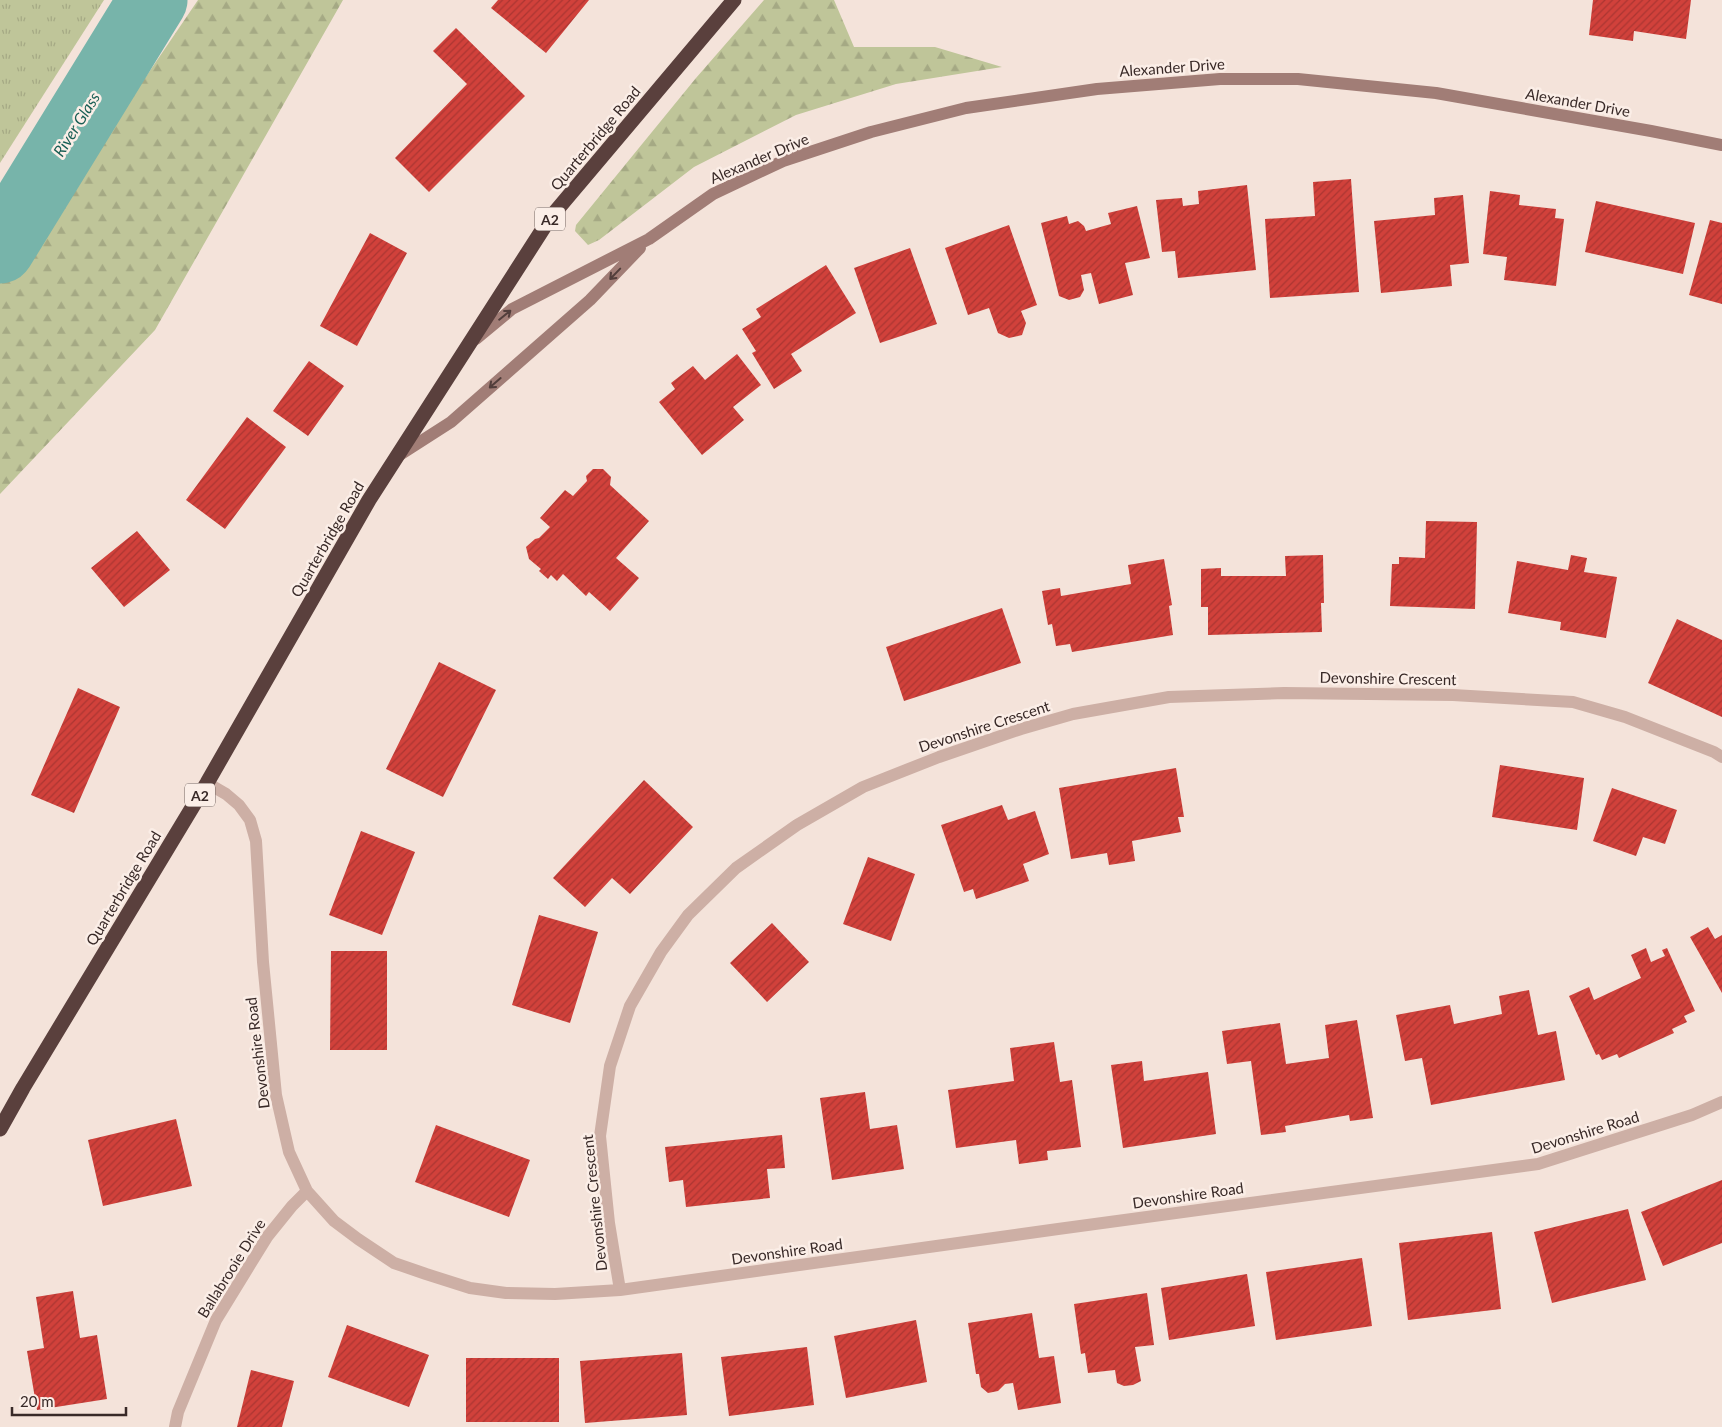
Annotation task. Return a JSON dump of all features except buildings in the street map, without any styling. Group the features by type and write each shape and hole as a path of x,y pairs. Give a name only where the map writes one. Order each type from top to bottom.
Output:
{"highway":[{"name":"Quarterbridge Road","path":"0,1129 207,783 349,534 395,458 550,218 734,0"}],"main road":[{"name":"Alexander Drive","path":"468,346 512,309 649,239 713,194 783,161 871,132 966,108 1097,89 1220,79 1298,79 1436,93 1722,145"},
{"name":"Alexander Drive","path":"395,458 451,422 590,300 649,239"}],"street":[{"name":"Devonshire Crescent","path":"620,1290 609,1223 600,1136 610,1066 630,1006 661,952 688,915 736,868 797,825 863,786 939,757 1021,729 1073,714 1178,697 1284,693 1453,695 1573,702 1625,717 1714,752 1722,757"},
{"name":"Devonshire Road","path":"207,783 240,805 250,820 256,841 263,962 276,1095 290,1152 307,1191 334,1221 394,1263 470,1288 506,1293 555,1294 620,1290 1538,1164 1692,1115 1722,1102"},
{"name":"Ballabrooie Drive","path":"175,1427 178,1412 216,1320 267,1237 307,1191"}],"green space":[{"path":"0,0 104,0 0,163"},
{"path":"198,0 343,0 155,330 0,494 0,253 71,187"},
{"path":"764,0 834,0 854,47 935,47 1002,67 896,84 796,115 694,167 599,240 588,245 575,231 576,225 696,78"}],"waterway":[{"name":"River Glass","path":"0,249 153,0"}]}
